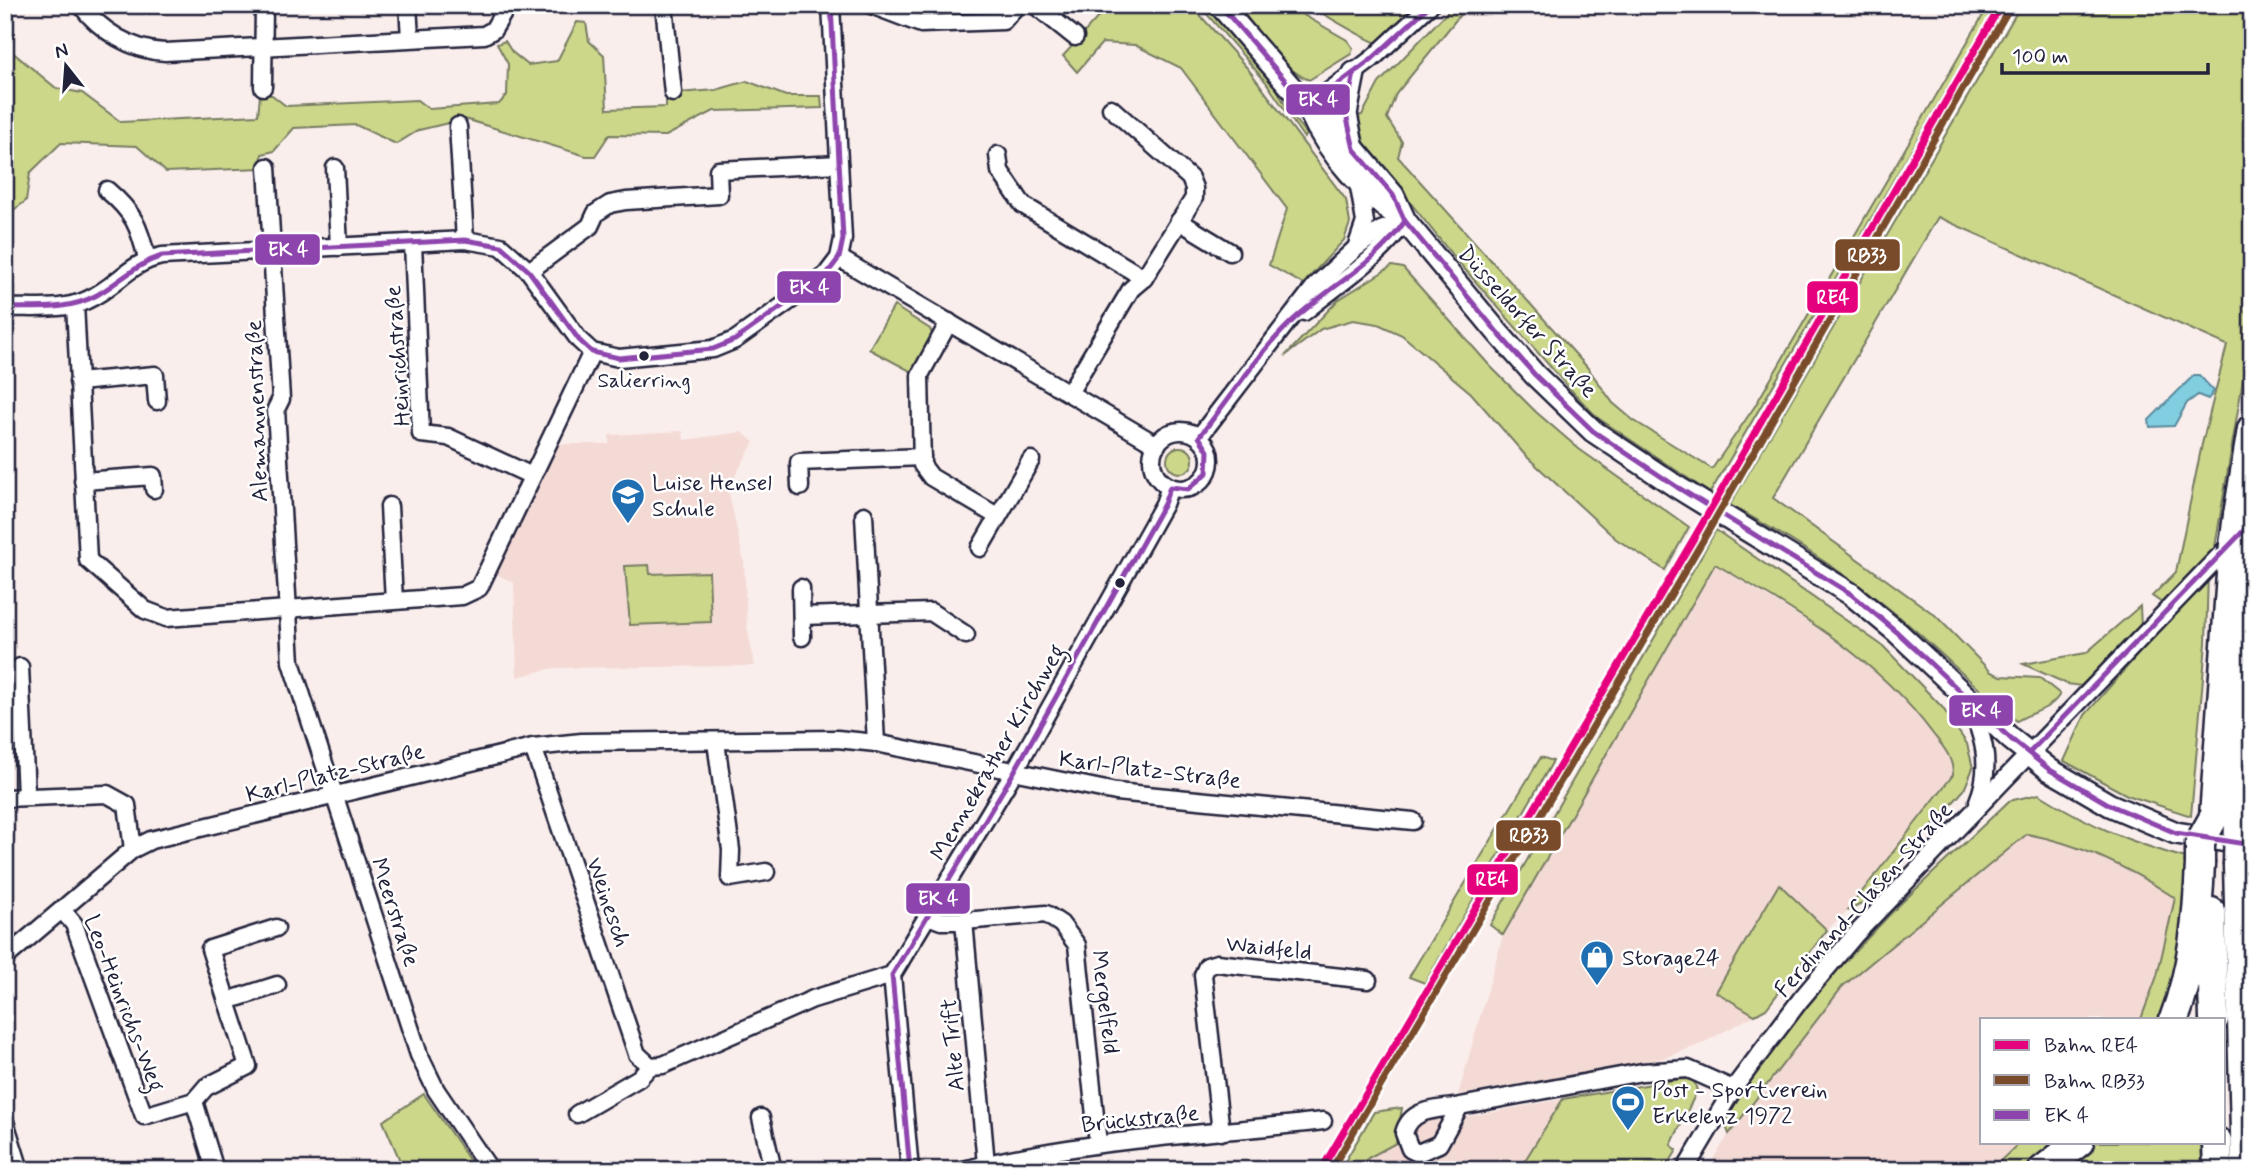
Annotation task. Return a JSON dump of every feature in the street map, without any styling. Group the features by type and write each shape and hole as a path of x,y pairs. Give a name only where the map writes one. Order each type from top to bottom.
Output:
{"highway":[{"path":"2214,1018 2225,859 2232,560 2245,518 2252,429"},
{"path":"2225,859 2200,842 2226,818 2252,622"},
{"path":"2174,1018 2186,979 2198,912 2225,859"},
{"path":"2225,859 2246,1170"},
{"path":"2043,1170 2076,1144"},
{"path":"2217,1144 2218,1170"}],"main road":[{"name":"Düsseldorfer Straße","path":"1220,5 1308,107 1329,121 1354,149 1393,195 1405,221 1535,375 1594,431 1677,487 1851,594 2050,770 2110,806 2176,833 2225,859"},
{"path":"1354,73 1346,114 1354,149"},
{"name":"Düsseldorfer Straße","path":"1308,107 1318,131 1357,178 1382,206 1405,221"}],"street":[{"path":"81,5 115,35 146,52 484,35 493,30 508,5"},
{"path":"263,87 262,47 266,33 264,5"},
{"path":"408,5 410,38"},
{"path":"664,5 673,93"},
{"path":"5,308 75,304 107,290 132,267 147,259 465,240 502,246 528,271 579,340 592,352 619,358 689,353 722,346 826,275 839,258 843,239 831,5"},
{"path":"871,5 921,24 1003,21 1017,5"},
{"path":"1035,5 1075,37"},
{"path":"1308,107 1354,73 1430,5"},
{"path":"1069,393 1131,289 1144,278 1194,198 1190,178 1111,108"},
{"path":"458,126 465,240"},
{"path":"998,155 1000,171 1023,205 1144,278"},
{"path":"528,271 590,226 596,213 610,205 626,201 719,195 718,170 839,164"},
{"name":"Alemannenstraße","path":"267,167 281,399 276,409 289,654"},
{"path":"335,168 339,247"},
{"path":"1356,248 1365,222 1357,178"},
{"path":"107,190 139,225 147,259"},
{"path":"1179,221 1230,252"},
{"path":"1199,436 1289,324 1315,286 1356,248 1381,230 1405,221"},
{"path":"1289,324 1376,256 1391,242 1405,221"},
{"name":"Heinrichstraße","path":"413,243 421,434 448,437 532,476"},
{"path":"839,258 1157,445"},
{"path":"75,304 88,560 145,610 166,618 462,596 479,588 592,352"},
{"path":"949,323 920,375 922,465 931,477 998,516"},
{"path":"78,383 155,375 157,401"},
{"path":"1190,432 1199,436 1210,452 1211,461 1206,476 1188,489 1170,487 1155,473 1153,453 1157,445 1171,433 1190,432"},
{"path":"800,487 799,462 922,457"},
{"path":"979,548 1031,460"},
{"path":"83,481 153,476 155,489"},
{"name":"Mennekrather Kirchweg","path":"892,975 1014,772 1152,527 1170,487"},
{"path":"389,506 394,601"},
{"path":"864,515 876,743"},
{"name":"Ferdinand-Clasen-Straße","path":"1685,1170 1733,1089 1801,999 1855,935 1976,807 2199,580 2245,518"},
{"path":"801,588 802,637"},
{"path":"802,616 931,612 966,635"},
{"name":"Meerstraße","path":"289,654 332,796 427,1074 490,1170"},
{"path":"19,667 26,795"},
{"name":"Ferdinand-Clasen-Straße","path":"1969,701 1984,739 1987,768 1985,784 1976,807"},
{"name":"Karl-Platz-Straße","path":"5,958 134,849 151,840 533,747 582,742 837,739 876,743 1116,792 1413,821"},
{"path":"716,741 731,850 730,878 766,872"},
{"name":"Weinesch","path":"533,747 637,1054 650,1066"},
{"path":"5,798 26,795 107,794 127,805 134,849"},
{"name":"Leo-Heinrichs-Weg","path":"62,910 74,924 144,1116 194,1101 215,1170"},
{"name":"Mergelfeld","path":"928,916 941,921 964,921 1046,914 1061,924 1077,945 1098,1144"},
{"name":"Alte Trift","path":"964,921 985,1164"},
{"path":"194,1101 206,1087 248,1066 210,949 276,928"},
{"name":"Waidfeld","path":"1221,1132 1203,975 1207,966 1217,962 1368,980"},
{"path":"577,1114 639,1078 650,1066 663,1065 813,999 892,975 910,1170"},
{"path":"227,1001 277,985"},
{"path":"1460,1106 1642,1072 1688,1069 1733,1089"},
{"path":"761,1118 773,1170"},
{"name":"Brückstraße","path":"964,1170 985,1164 1007,1164 1098,1144 1323,1121"},
{"path":"5,1122 20,1170"}],"shaded area":[{"name":"Luise Hensel Schule","path":"683,431 684,440 742,432 754,442 728,489 744,562 747,626 755,666 554,668 517,677 514,583 496,574 558,444 609,444 609,435"},
{"path":"1715,564 1824,632 1869,665 1913,706 1952,760 1954,775 1847,911 1827,930 1779,885 1716,992 1755,1015 1699,1045 1664,1058 1458,1095 1503,935"},
{"path":"2027,834 2065,841 2144,878 2176,898 2157,976 2141,1018 1980,1018 1980,1144 2018,1144 1991,1170 1706,1170 1729,1134 1843,986"},
{"path":"1563,1099 1519,1170 1362,1170 1368,1158 1396,1143 1401,1125 1471,1116"}],"green space":[{"path":"1109,5 1191,5 1248,69 1346,200 1350,223 1344,240 1303,284 1269,265 1287,209 1181,68 1135,45 1102,43 1077,72 1063,56"},
{"path":"1199,5 1206,5 1272,80 1289,112 1307,135 1304,138 1266,82"},
{"path":"1238,5 1286,5 1347,40 1353,48 1351,54 1309,80 1278,57"},
{"path":"1308,5 1422,5 1378,43"},
{"path":"1454,5 1468,5 1396,94 1387,118 1402,142 1398,157 1587,367 1613,403 1633,420 1712,469 1755,406 1989,5 1996,5 1710,493 1598,418 1453,256 1362,142 1350,117 1362,115 1379,83"},
{"path":"2021,5 2252,5 2252,326 2214,553 2162,603 2152,596 2176,572 2202,444 2227,345 1938,217 1773,498 1935,615 1991,672 2001,676 2040,678 2060,694 2046,708 2017,721 1873,596 1803,548 1730,505"},
{"path":"577,22 586,23 589,41 604,55 607,109 666,107 666,94 716,90 747,81 786,96 821,96 822,108 714,111 666,136 609,135 595,156 586,156 465,119 419,130 396,144 356,125 294,128 274,151 262,154 261,168 166,172 137,146 61,143 30,173 26,201 5,216 5,46 56,88 82,93 121,122 258,115 260,95 272,95 286,106 417,100 429,109 499,104 507,95 508,64 497,44 505,41 512,52 528,65 557,61"},
{"path":"1392,266 1403,268 1490,366 1536,412 1579,449 1689,527 1665,570 1616,539 1525,455 1471,393 1402,335 1378,324 1353,320 1321,329 1285,356 1338,300"},
{"path":"894,306 930,329 934,338 912,372 869,349"},
{"path":"1180,447 1189,451 1193,460 1189,469 1180,473 1171,469 1167,460 1171,451"},
{"path":"1716,530 1883,646 1942,707 1967,744 1973,768 1964,790 1866,902 1847,911 1953,775 1950,758 1911,707 1861,659 1775,599 1715,564 1503,935 1490,925"},
{"path":"649,565 650,574 709,572 711,622 630,625 625,566"},
{"path":"2208,574 2206,643 2191,816 2127,795 2064,761 2085,715"},
{"path":"2140,606 2141,627 2081,686 2067,684 2023,664 2086,653"},
{"path":"1541,757 1553,761 1425,983 1409,977"},
{"path":"2039,794 2112,832 2189,859 2182,940 2161,1018 2141,1018 2157,976 2175,898 2104,858 2067,844 2027,834 1843,986 1729,1134 1724,1121 1779,1040 1844,963 1896,908 2009,801"},
{"path":"1779,884 1827,930 1766,1009 1755,1015 1716,992"},
{"name":"Post - Sportverein Erkelenz 1972","path":"1681,1079 1694,1080 1697,1091 1671,1145 1677,1150 1665,1170 1519,1170 1563,1099"},
{"path":"424,1094 476,1170 404,1170 383,1121"},
{"path":"1402,1108 1396,1143 1368,1158 1362,1170 1340,1170 1374,1112"},
{"path":"2018,1144 2058,1144 2025,1170 1991,1170"},
{"path":"2087,1144 2201,1144 2202,1170 2053,1170"}],"water":[{"path":"2194,375 2199,375 2214,391 2208,399 2198,395 2187,403 2174,426 2150,427 2149,420"}],"rail line":[{"name":"RE4","path":"1321,1170 1694,538 2001,5"},
{"name":"RB33","path":"1331,1170 1702,542 2009,9"}],"transit line":[{"path":"5,308 75,304 97,295 144,264 162,256 465,240 501,246 529,271 579,340 592,352 619,358 713,349 735,340 826,275 839,258 843,239 831,5"},
{"path":"1220,5 1308,107 1372,59 1430,5"},
{"path":"1354,73 1346,114 1354,149 1393,195 1405,221 1498,333 1535,375 1593,431 1677,487 1851,594 1897,632 2011,739 2050,770 2110,805 2176,833 2252,845"},
{"path":"910,1170 892,975 1014,772 1164,504 1170,487 1188,489 1207,473 1208,451 1199,437 1277,336 1380,251 1405,221"},
{"path":"2029,753 2252,522"}],"place":[{"name":"Salierring","path":"644,356"},
{"name":"Luise Hensel Schule","path":"628,525"},
{"name":"Storage24","path":"1597,987"},
{"name":"Post - Sportverein Erkelenz 1972","path":"1628,1132"}]}
